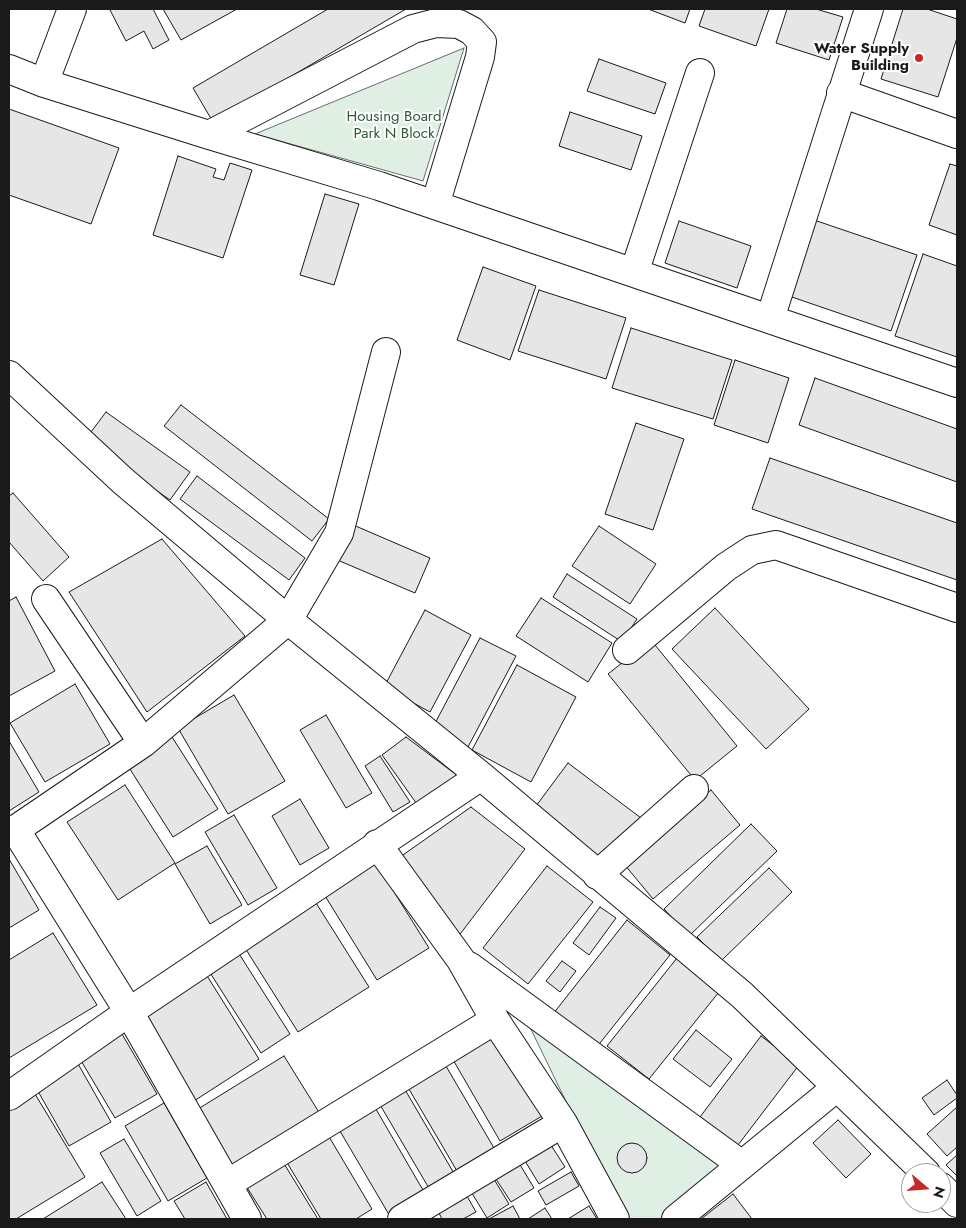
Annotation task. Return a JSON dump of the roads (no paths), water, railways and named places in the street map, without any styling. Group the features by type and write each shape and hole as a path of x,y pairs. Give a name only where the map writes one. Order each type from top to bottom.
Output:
{"street":[{"path":"44,83 72,9"},
{"path":"770,319 869,9"},
{"path":"209,135 413,29 436,23 459,24 472,31 482,42 480,57 434,205"},
{"path":"9,69 44,83 379,186 957,382"},
{"path":"634,273 700,73"},
{"path":"841,93 957,134"},
{"path":"247,1219 129,1012 12,831 143,743 288,620 339,533 386,352"},
{"path":"9,375 123,482 288,620 481,776 742,995 916,1163"},
{"path":"627,650 726,567 752,550 776,545 957,608"},
{"path":"46,599 143,743"},
{"path":"9,1096 129,1012 481,776"},
{"path":"598,875 694,789"},
{"path":"378,844 461,960 495,1020 563,1122 615,1219"},
{"path":"461,960 742,1165"},
{"path":"227,1184 495,1020"},
{"path":"676,1219 837,1087"},
{"path":"402,1219 563,1122"},
{"path":"944,1219 957,1211"}],"place":[{"name":"Water Supply Building","path":"919,58"}],"park label":[{"name":"Housing Board Park N Block","path":"394,126"}]}
